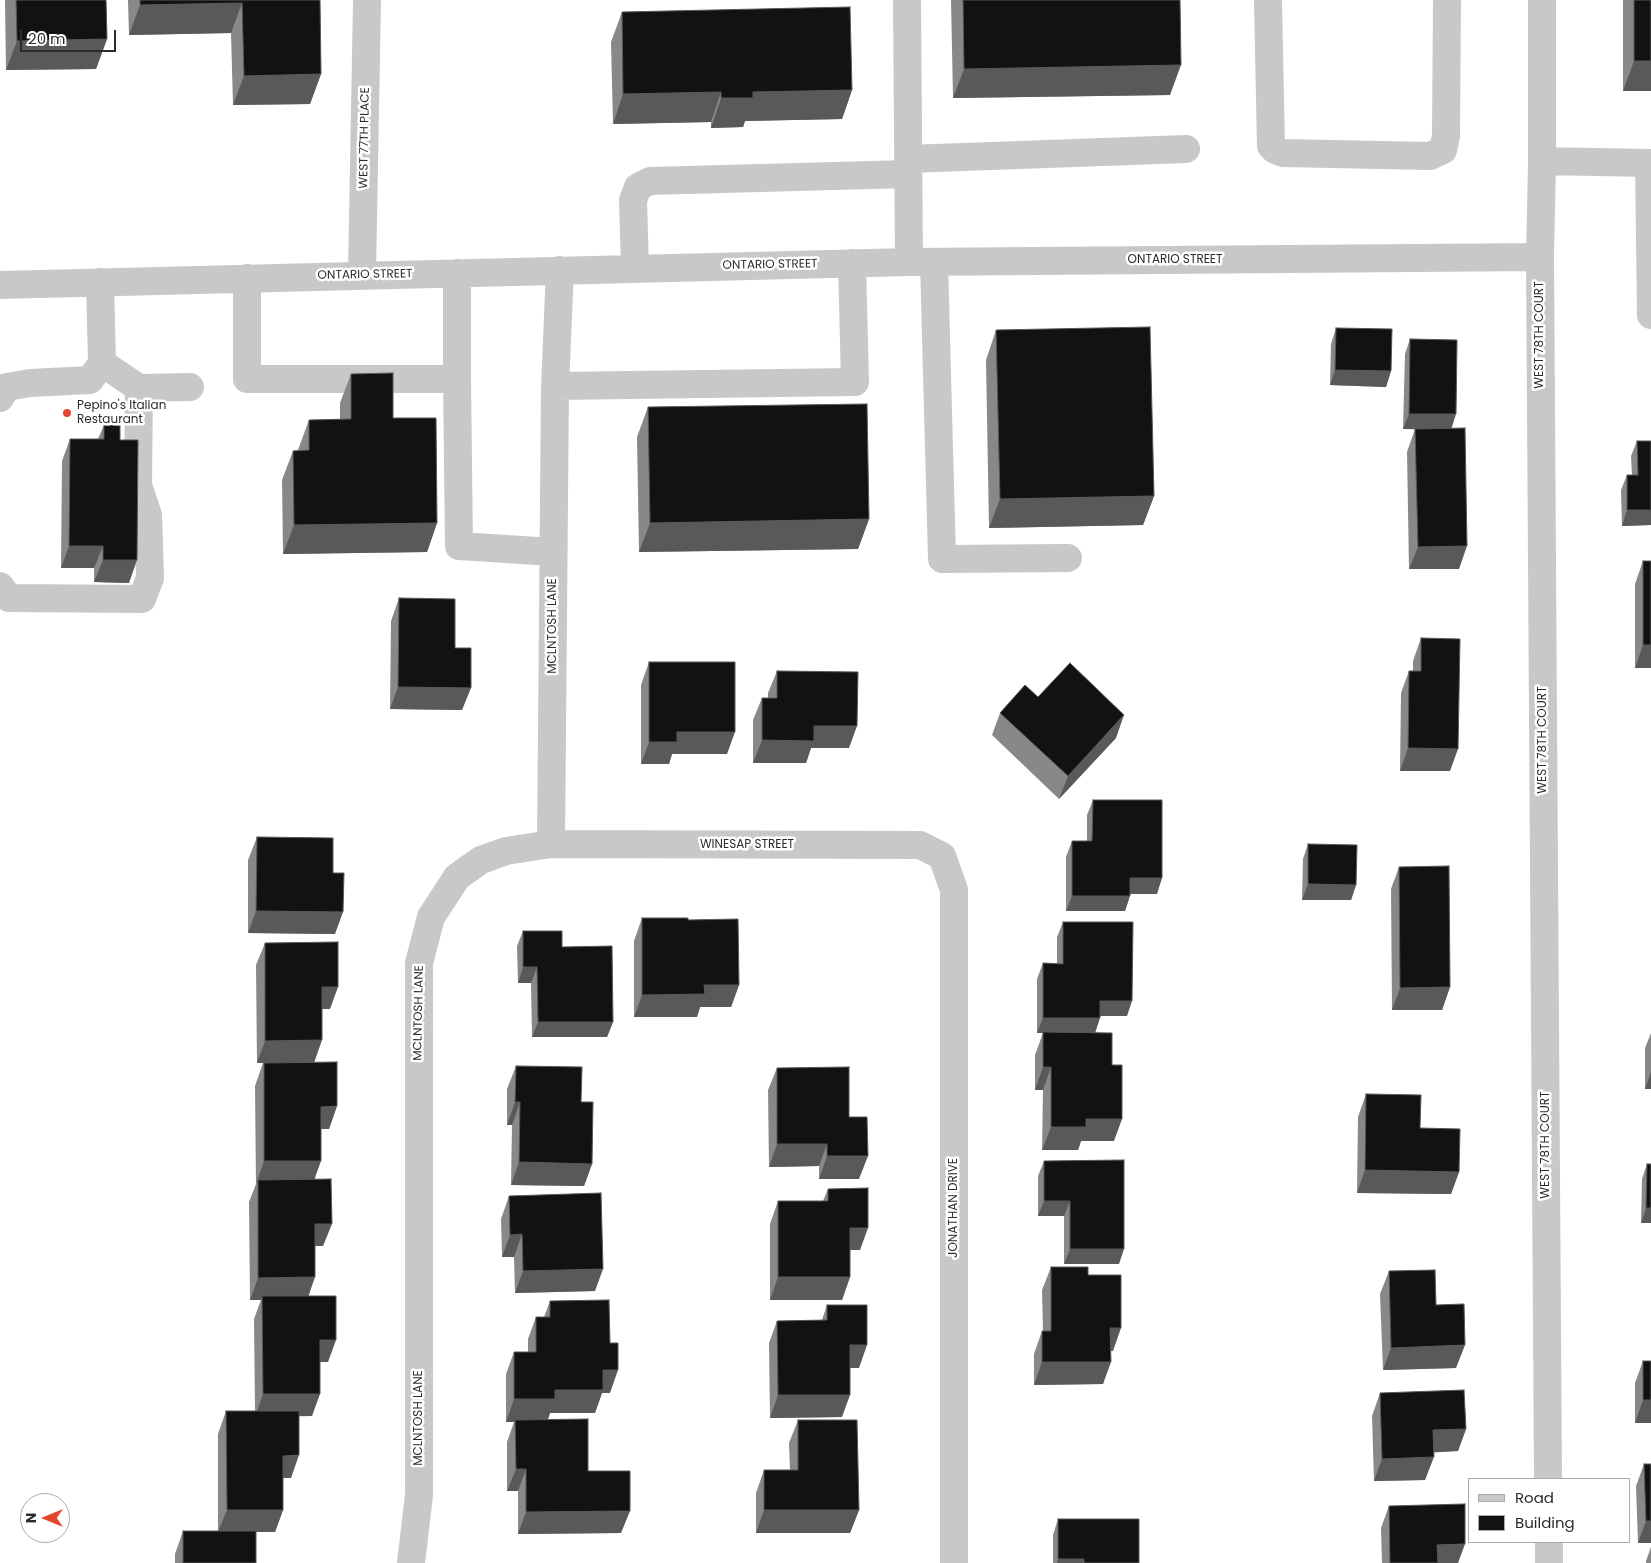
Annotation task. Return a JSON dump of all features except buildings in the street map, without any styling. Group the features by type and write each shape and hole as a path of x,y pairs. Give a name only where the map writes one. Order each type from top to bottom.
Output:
{"street":[{"name":"WEST 77TH PLACE","path":"362,275 367,0"},
{"path":"907,0 908,166 921,262 942,559 1068,558"},
{"path":"1268,0 1271,146 1274,150 1283,153 1430,156 1443,150 1446,136 1447,0"},
{"name":"WEST 78TH COURT","path":"1542,0 1540,257 1548,1478"},
{"path":"635,269 633,200 638,187 650,181 1186,149"},
{"path":"1542,161 1650,163 1651,315"},
{"name":"ONTARIO STREET","path":"0,285 852,263 1540,257"},
{"path":"556,386 855,382 852,263"},
{"name":"MCLNTOSH LANE","path":"411,1563 418,1495 418,963 431,917 456,877 481,860 506,851 551,844 553,552 560,270"},
{"path":"457,273 459,546 553,552"},
{"path":"247,278 247,380 457,379"},
{"path":"0,398 7,388 22,384 90,380 102,363 100,282"},
{"path":"102,363 139,388 190,387"},
{"path":"0,586 9,598 142,599 150,578 148,515 138,485 139,388"},
{"name":"WINESAP STREET","path":"551,844 920,845 942,856"},
{"name":"JONATHAN DRIVE","path":"942,856 954,890 954,1563"},
{"path":"1548,1543 1549,1563"}],"place":[{"name":"Pepino's Italian Restaurant","path":"67,413"}]}
